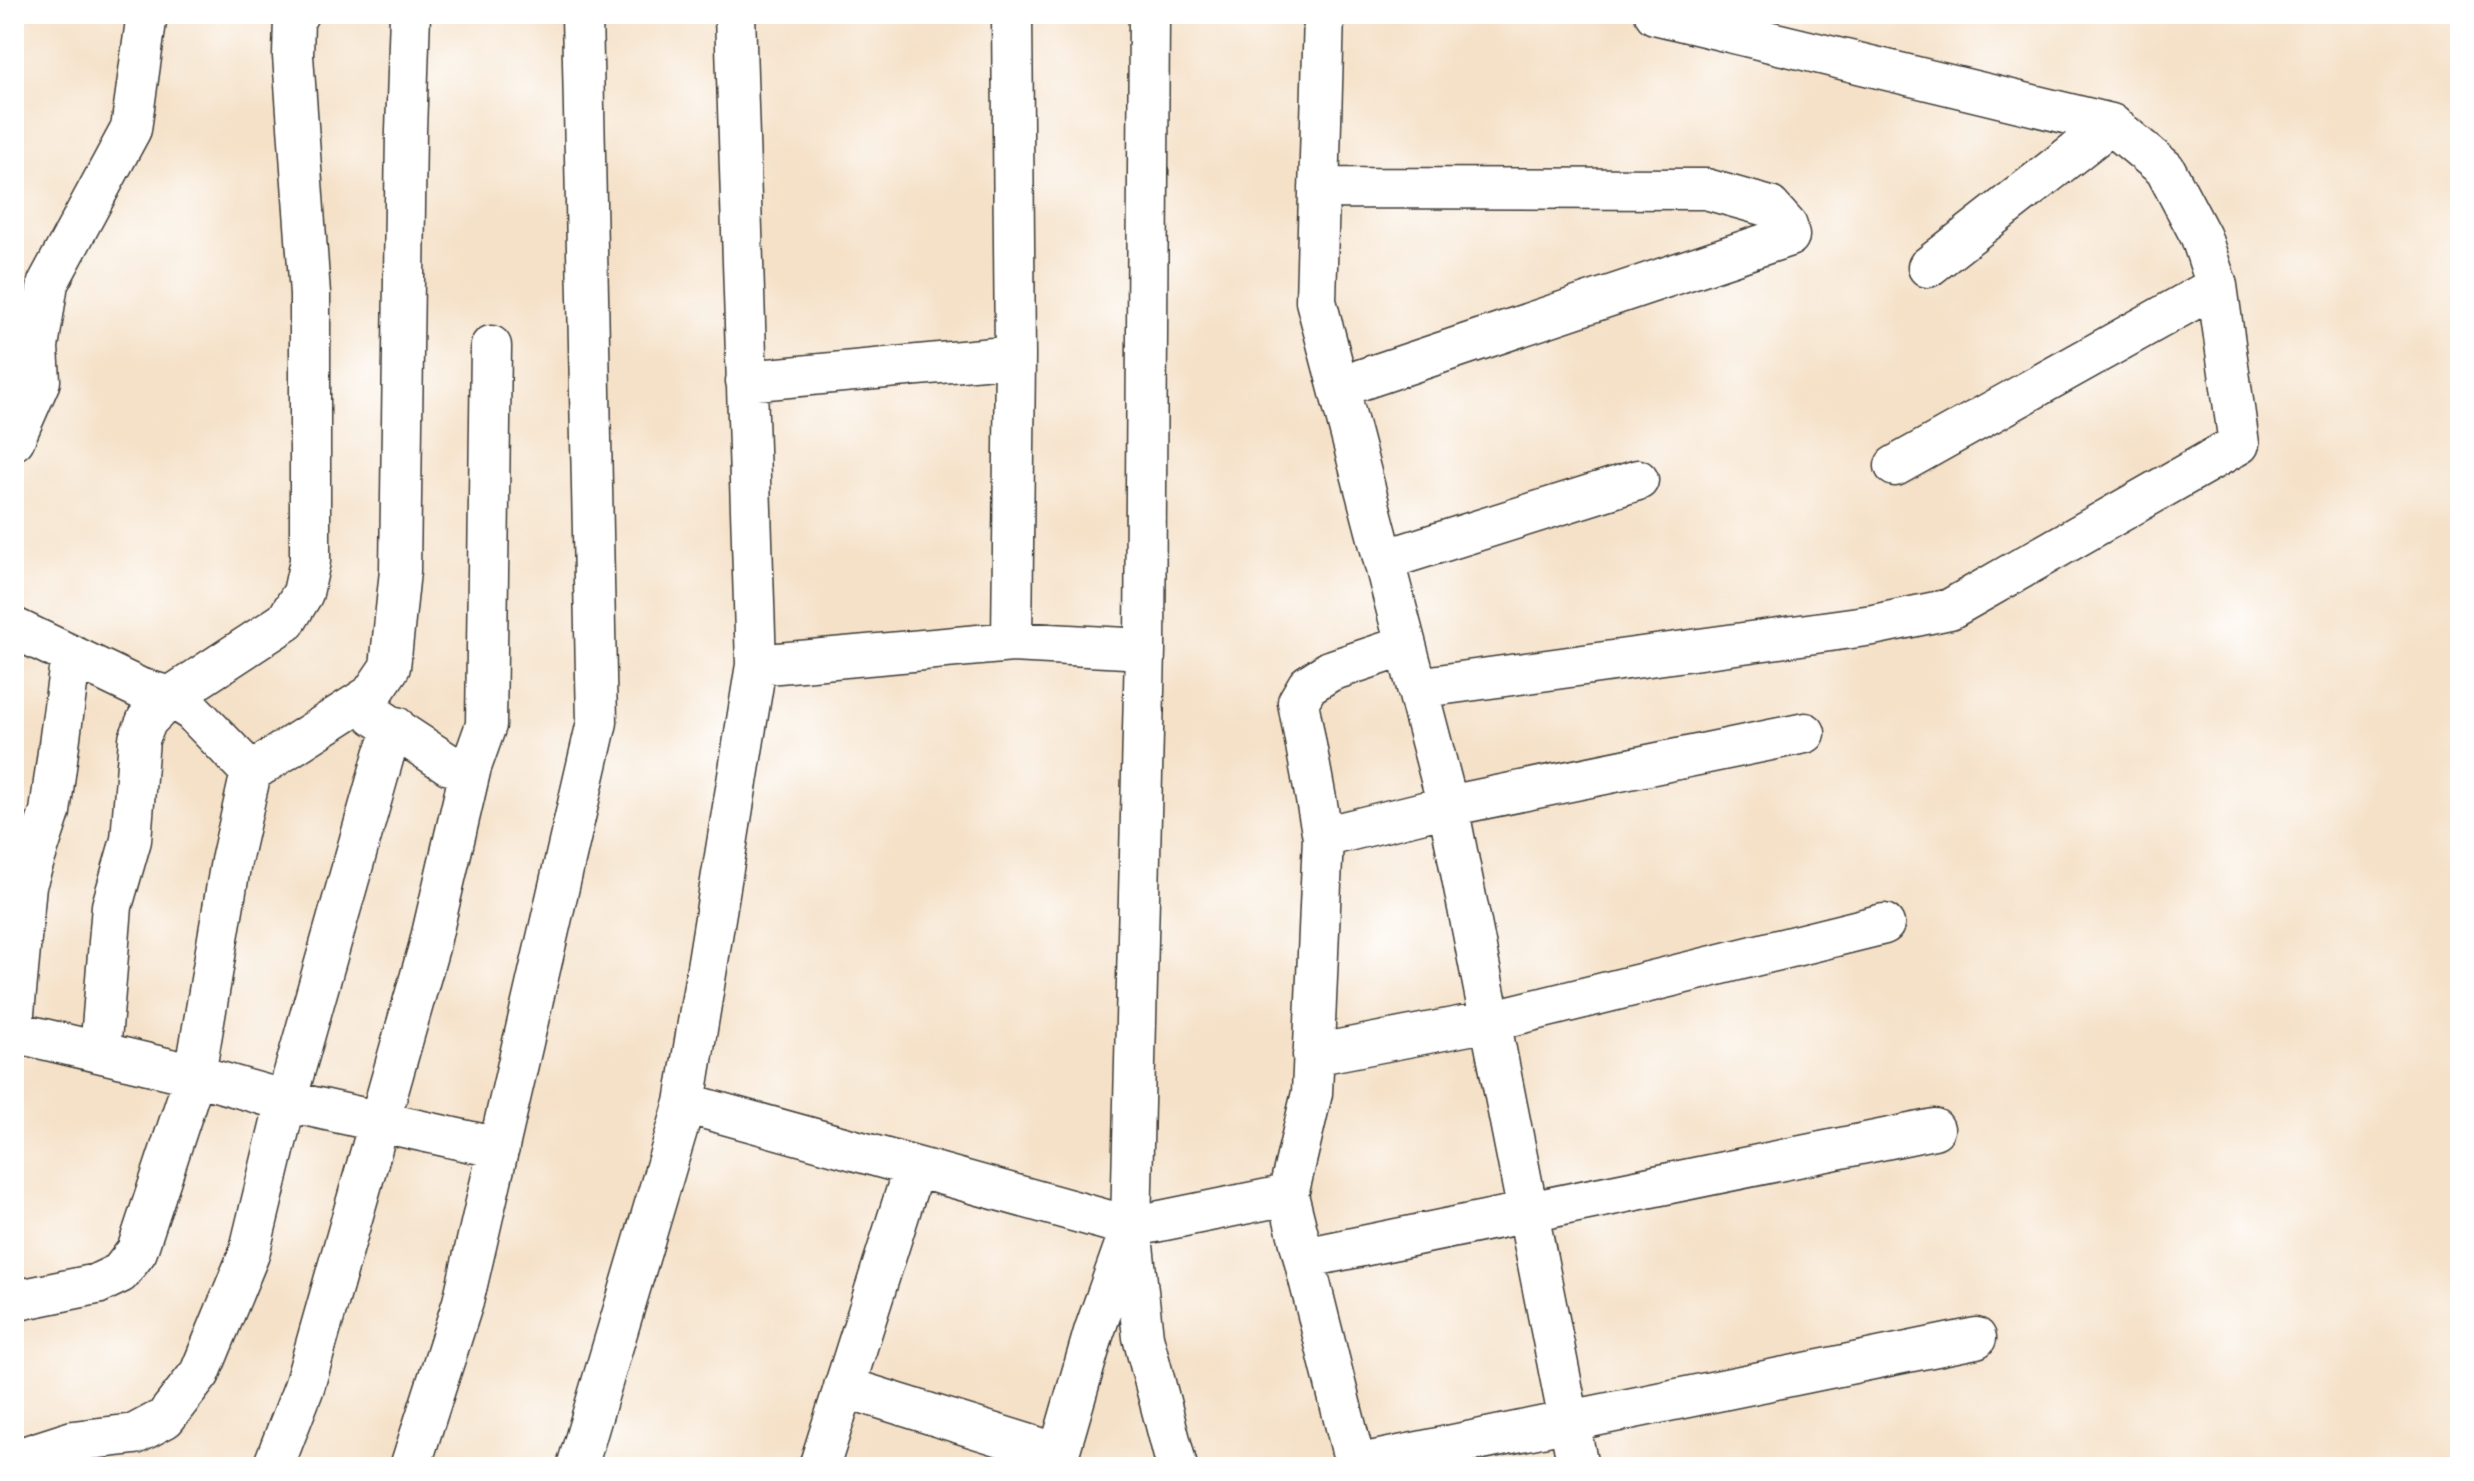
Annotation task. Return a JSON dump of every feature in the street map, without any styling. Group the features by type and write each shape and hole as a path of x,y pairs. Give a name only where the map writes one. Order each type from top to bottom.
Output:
{"street":[{"path":"14,440 40,381 26,353 48,283 131,129 147,14"},
{"path":"100,1052 112,906 131,840 139,739 147,720 170,697 286,621 303,593 310,561 310,294 293,56 294,18 298,14"},
{"path":"14,1301 97,1284 120,1273 137,1251 195,1075 231,861 251,772 371,695 390,667 400,571 410,14"},
{"path":"410,1467 463,1302 597,722 582,14"},
{"path":"577,1467 685,1103 756,665 735,14"},
{"path":"1012,14 1015,356 1012,642"},
{"path":"1149,14 1145,649 1131,1227 1143,1337 1177,1467"},
{"path":"1324,14 1316,301 1448,806 1578,1467"},
{"path":"1417,688 1873,625 1950,609 2239,444 2217,286 2201,237 2165,169 2111,124 1655,14"},
{"path":"1928,267 2111,124"},
{"path":"1319,188 1706,189 1770,207 1787,226 1789,236 1339,387"},
{"path":"1895,466 2217,286"},
{"path":"273,1467 304,1387 381,1120 429,947 471,767 486,725 491,346"},
{"path":"746,381 1015,356"},
{"path":"1384,560 1638,480"},
{"path":"14,628 139,688 170,697 192,711 251,772"},
{"path":"756,665 1012,642 1145,649"},
{"path":"1405,646 1330,671 1308,685 1298,702 1323,837 1312,1093 1288,1195 1356,1466 1976,1338"},
{"path":"14,1013 26,885 50,812 71,655"},
{"path":"357,705 396,727 450,765 471,767"},
{"path":"14,1460 73,1441 135,1434 165,1418 200,1373 249,1254 286,1101 384,755 396,727"},
{"path":"1323,837 1448,806 1805,733"},
{"path":"1313,1055 1490,1021 1884,924"},
{"path":"14,1032 195,1075 286,1101 499,1148"},
{"path":"685,1103 1131,1227 1288,1195"},
{"path":"1304,1258 1934,1129"},
{"path":"819,1467 914,1167"},
{"path":"844,1387 1057,1460 1094,1332 1131,1227"}]}
